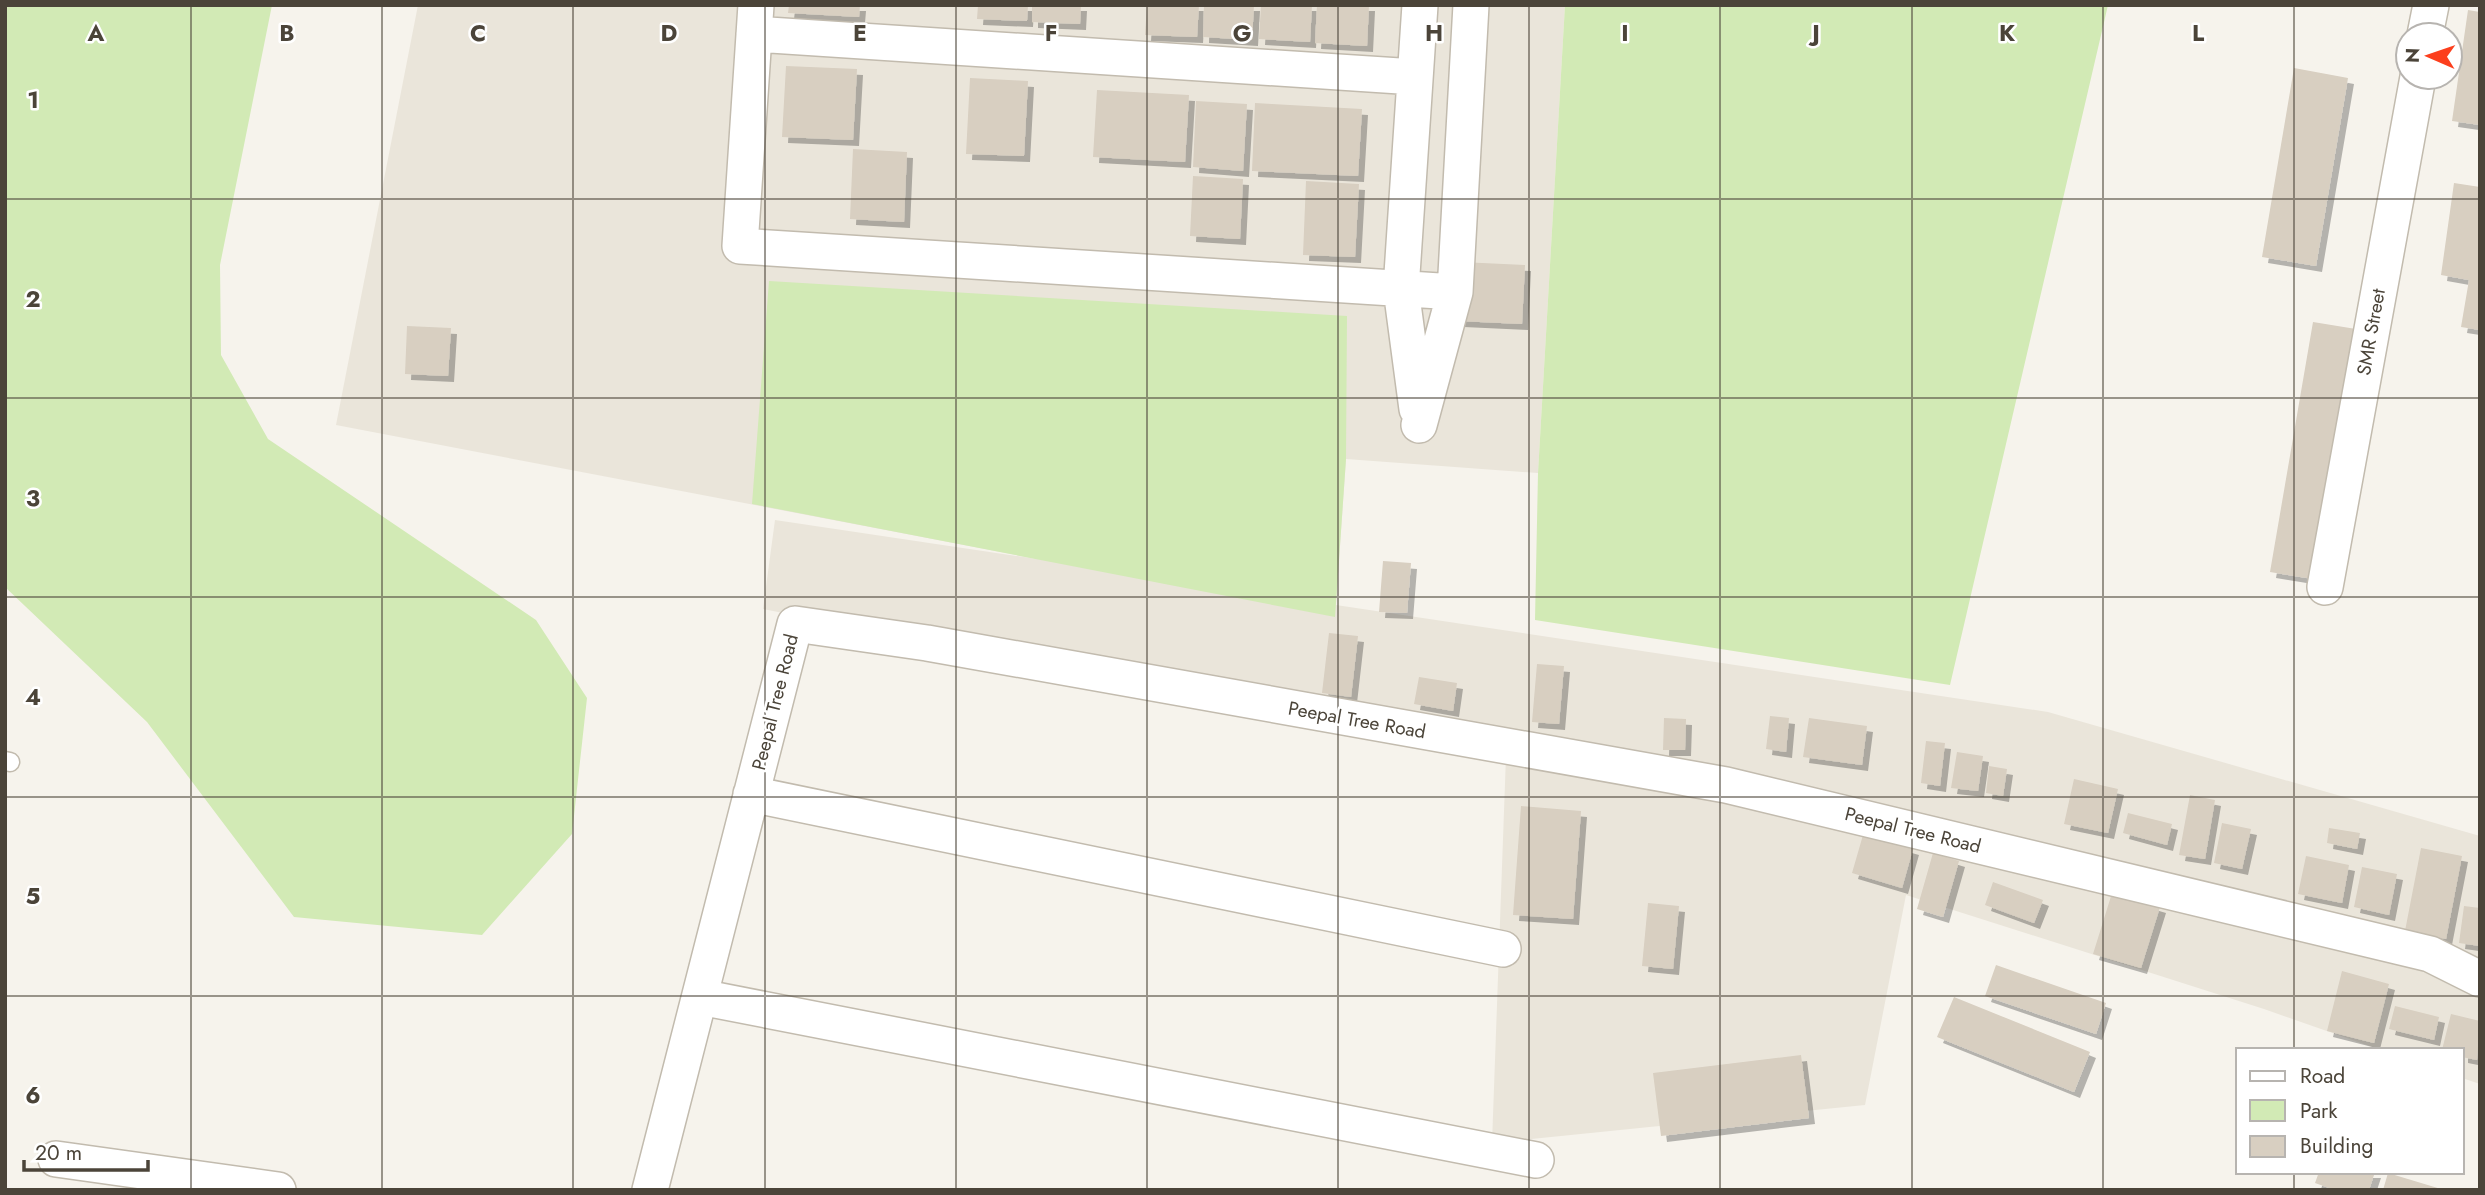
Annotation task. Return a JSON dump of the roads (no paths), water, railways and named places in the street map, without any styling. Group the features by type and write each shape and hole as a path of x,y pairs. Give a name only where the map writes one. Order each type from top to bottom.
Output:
{"street":[{"path":"1420,5 1401,289 1419,425 1455,292 1471,5"},
{"path":"1415,78 755,19 740,246 1455,292"},
{"name":"SMR Street","path":"2325,587 2415,91"},
{"name":"Peepal Tree Road","path":"650,1190 795,624 927,643 1726,785 2430,954 2480,979"},
{"path":"751,794 1503,950"},
{"path":"700,997 1536,1160"},
{"path":"56,1159 278,1190"}]}
